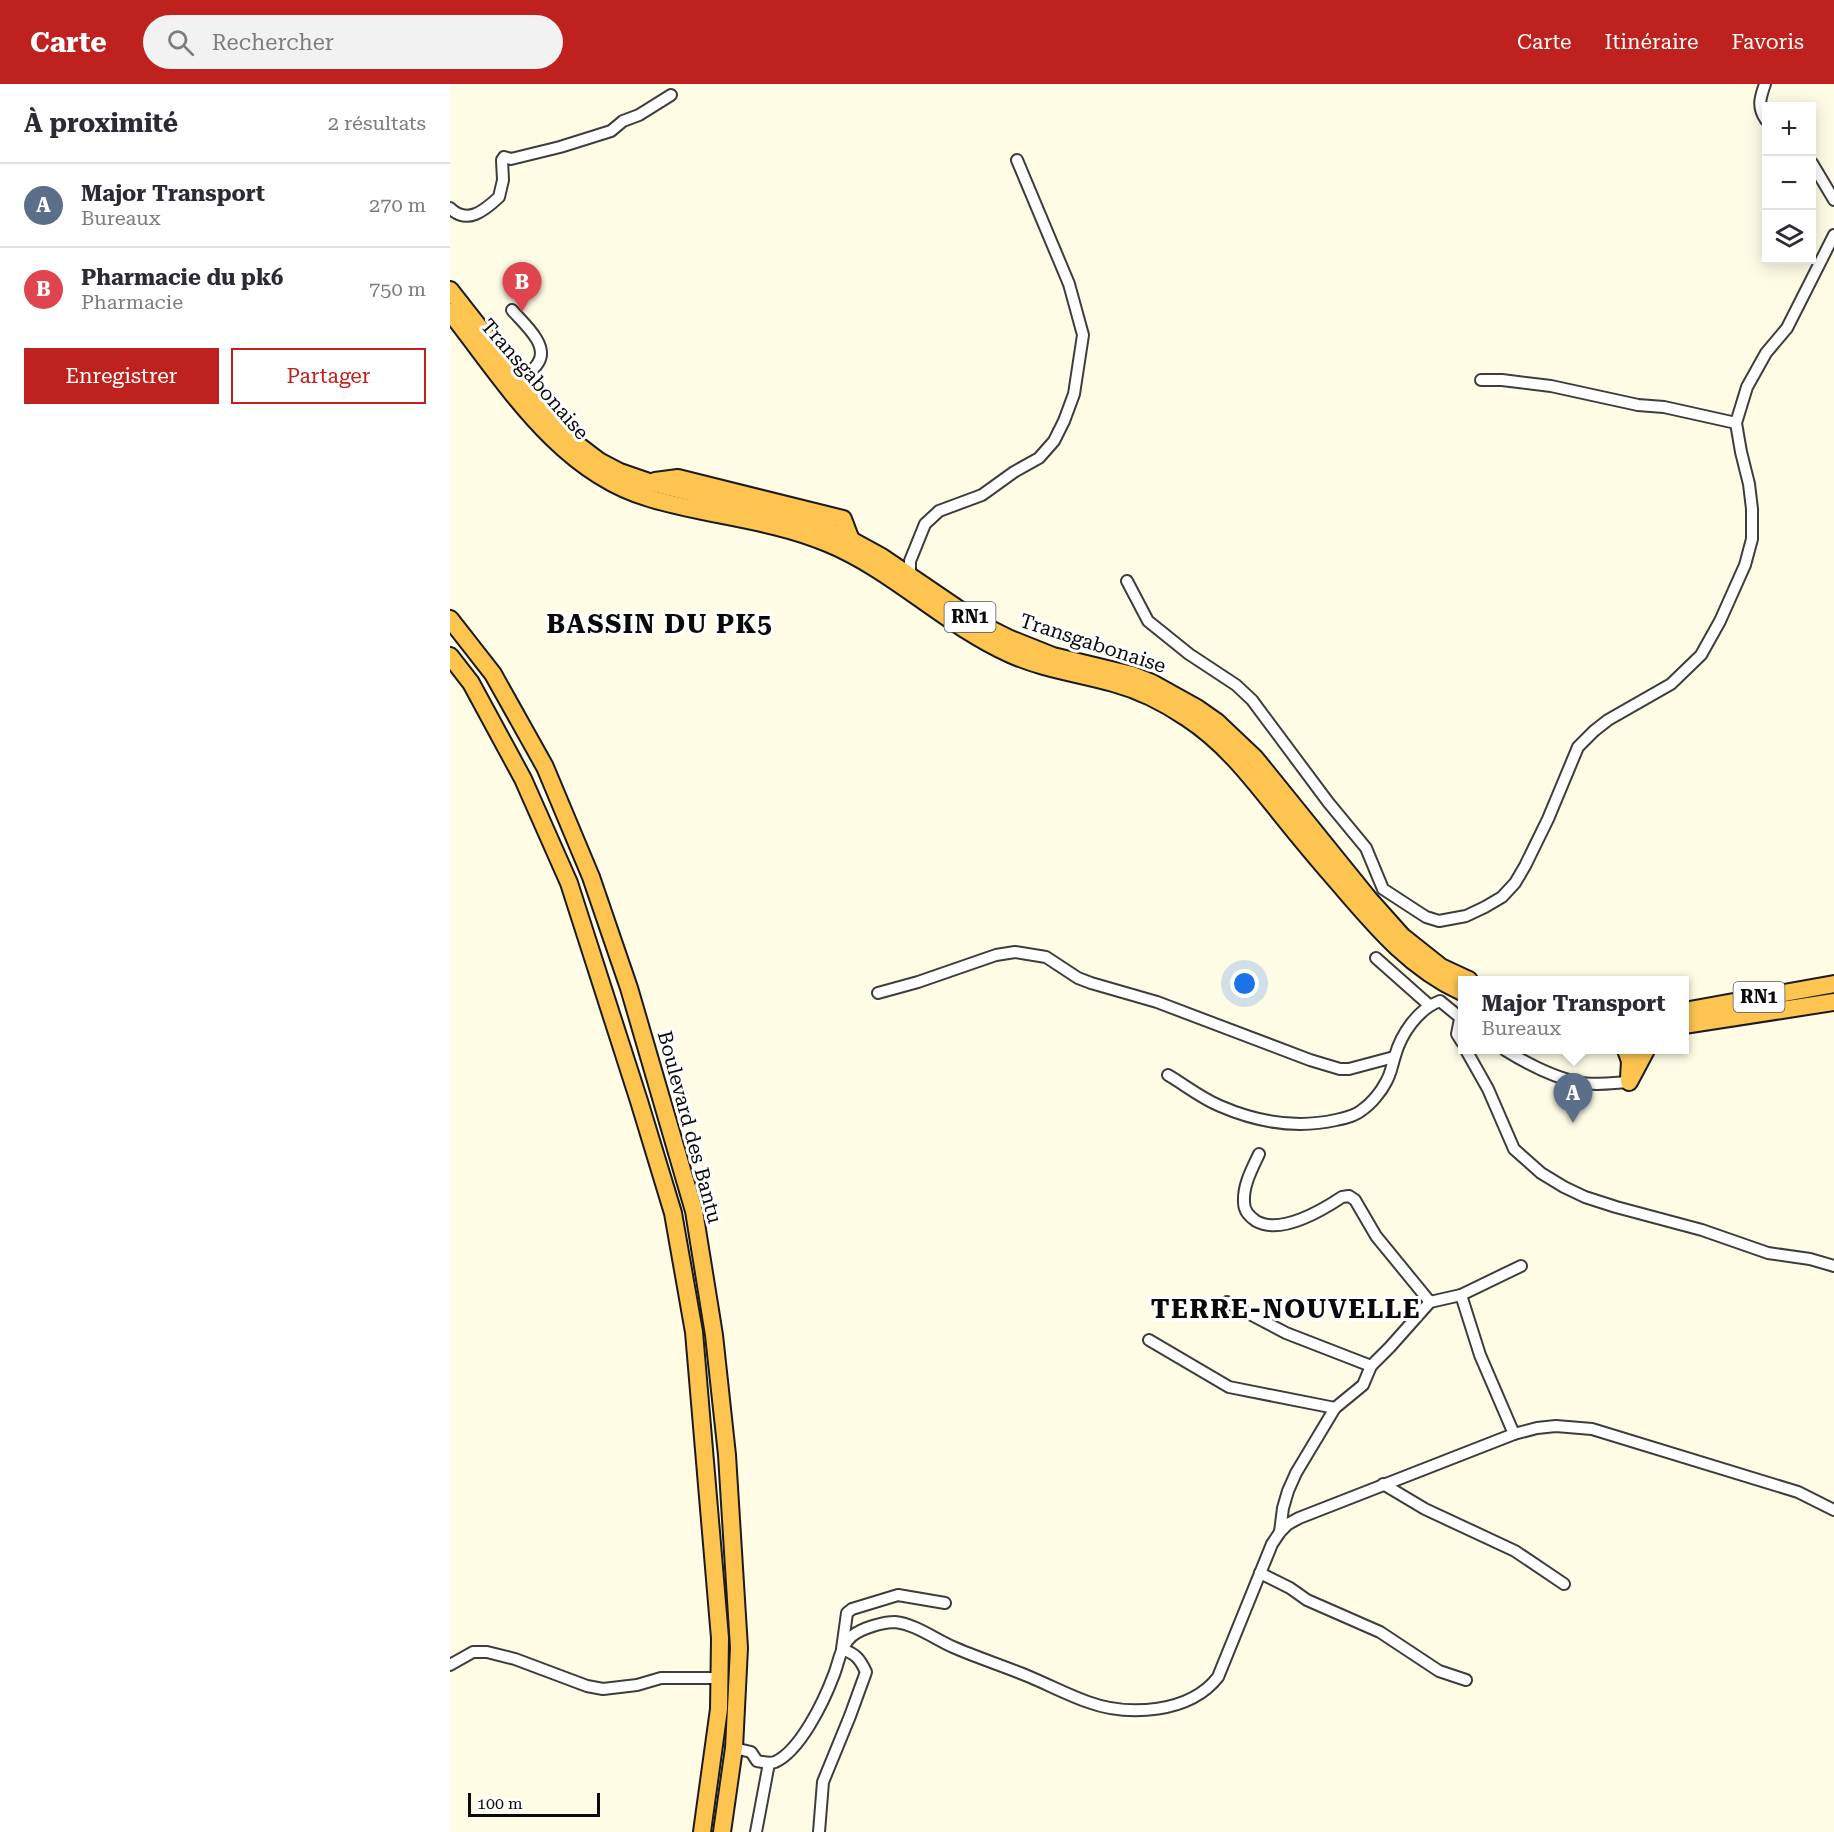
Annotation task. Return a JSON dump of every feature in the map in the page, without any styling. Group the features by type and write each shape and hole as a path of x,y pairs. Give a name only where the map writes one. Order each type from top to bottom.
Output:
{"highway":[{"name":"Transgabonaise","path":"450,290 548,415 574,442 599,461 620,472 650,482 797,519 851,540 910,575 982,625 1008,638 1053,656 1132,675 1152,683 1211,717 1255,758 1376,894 1402,936 1441,967 1458,976"},
{"name":"Transgabonaise","path":"450,312 512,392 553,439 574,458 620,488 648,498 798,532 828,543 855,556 1011,655 1063,672 1128,687 1187,717 1232,754 1369,920 1394,946 1442,982 1458,990"},
{"name":"Boulevard des Bantu","path":"450,619 493,674 545,767 586,866 628,987 694,1211 714,1335 727,1455 739,1648 734,1748 723,1832"},
{"name":"Boulevard des Bantu","path":"450,656 471,683 523,778 569,883 673,1213 694,1332 720,1638 720,1678 713,1756 702,1832"},
{"name":"RN1","path":"1689,1010 1834,984"},
{"name":"RN1","path":"1689,1024 1834,1002"},
{"path":"1627,1054 1630,1061 1629,1082"},
{"path":"1629,1082 1644,1054"}],"street":[{"path":"1762,113 1759,105 1765,84"},
{"path":"450,208 457,215 471,216 499,197 503,180 502,160 504,158 511,159 560,147 611,131 622,121 639,115 671,95"},
{"path":"910,575 910,561 925,524 939,511 982,495 1014,472 1039,458 1054,441 1074,394 1083,335 1069,284 1017,160"},
{"path":"1816,169 1834,200"},
{"path":"1127,581 1148,621 1189,654 1236,685 1252,700 1328,802 1366,848 1376,894 1426,917 1444,921 1466,916 1502,897 1515,883 1548,819 1578,747 1594,731 1626,708 1671,684 1701,655 1727,607 1745,565 1752,539 1750,492 1736,423 1747,387 1766,353 1787,328 1834,235"},
{"path":"512,310 539,342 541,349 538,363 520,381"},
{"path":"1481,380 1551,386 1638,405 1664,406 1736,423"},
{"path":"878,993 996,955 1015,952 1034,954 1055,962 1078,978 1091,983 1157,1002 1310,1060 1349,1069 1394,1057"},
{"path":"1376,958 1429,1005"},
{"path":"1168,1075 1219,1106 1263,1120 1294,1125 1323,1123 1361,1112 1386,1082 1394,1057 1407,1030 1429,1005 1440,1001 1458,1016"},
{"path":"1468,1054 1488,1089 1514,1149 1541,1173 1564,1187 1616,1208 1702,1230 1768,1253 1810,1259 1834,1266"},
{"path":"1512,1054 1551,1074 1578,1083 1602,1085 1629,1082"},
{"path":"1259,1154 1245,1190 1246,1212 1252,1218 1262,1224 1274,1226 1293,1223 1342,1197 1349,1196 1355,1200 1376,1236 1430,1302"},
{"path":"842,1649 852,1636 875,1626 894,1622 913,1627 953,1647 1101,1706 1138,1710 1166,1707 1209,1689 1218,1677 1260,1573 1280,1532 1283,1508 1296,1473 1335,1408 1363,1385 1371,1366 1430,1302 1461,1295 1521,1266"},
{"path":"1461,1295 1480,1355 1514,1434"},
{"path":"1227,1302 1286,1333 1371,1366"},
{"path":"1149,1340 1229,1387 1335,1408"},
{"path":"1280,1532 1299,1518 1383,1484 1514,1434 1556,1426 1592,1429 1798,1492 1834,1510"},
{"path":"1383,1484 1425,1509 1515,1551 1564,1584"},
{"path":"1260,1573 1307,1599 1380,1632 1439,1671 1466,1680"},
{"path":"734,1748 751,1752 757,1761 775,1762 786,1754 803,1734 822,1703 842,1649 847,1613 852,1609 898,1595 945,1603"},
{"path":"819,1832 823,1782 866,1672 861,1659 854,1653 842,1649"},
{"path":"450,1665 470,1653 487,1652 515,1659 587,1686 603,1689 637,1685 661,1678 720,1678"},
{"path":"756,1832 769,1763"}],"place":[{"name":"Pharmacie du pk6","path":"522,312"},
{"name":"Major Transport","path":"1573,1123"}],"district":[{"name":"BASSIN DU PK5","path":"660,624"},
{"name":"TERRE-NOUVELLE","path":"1286,1309"}]}
